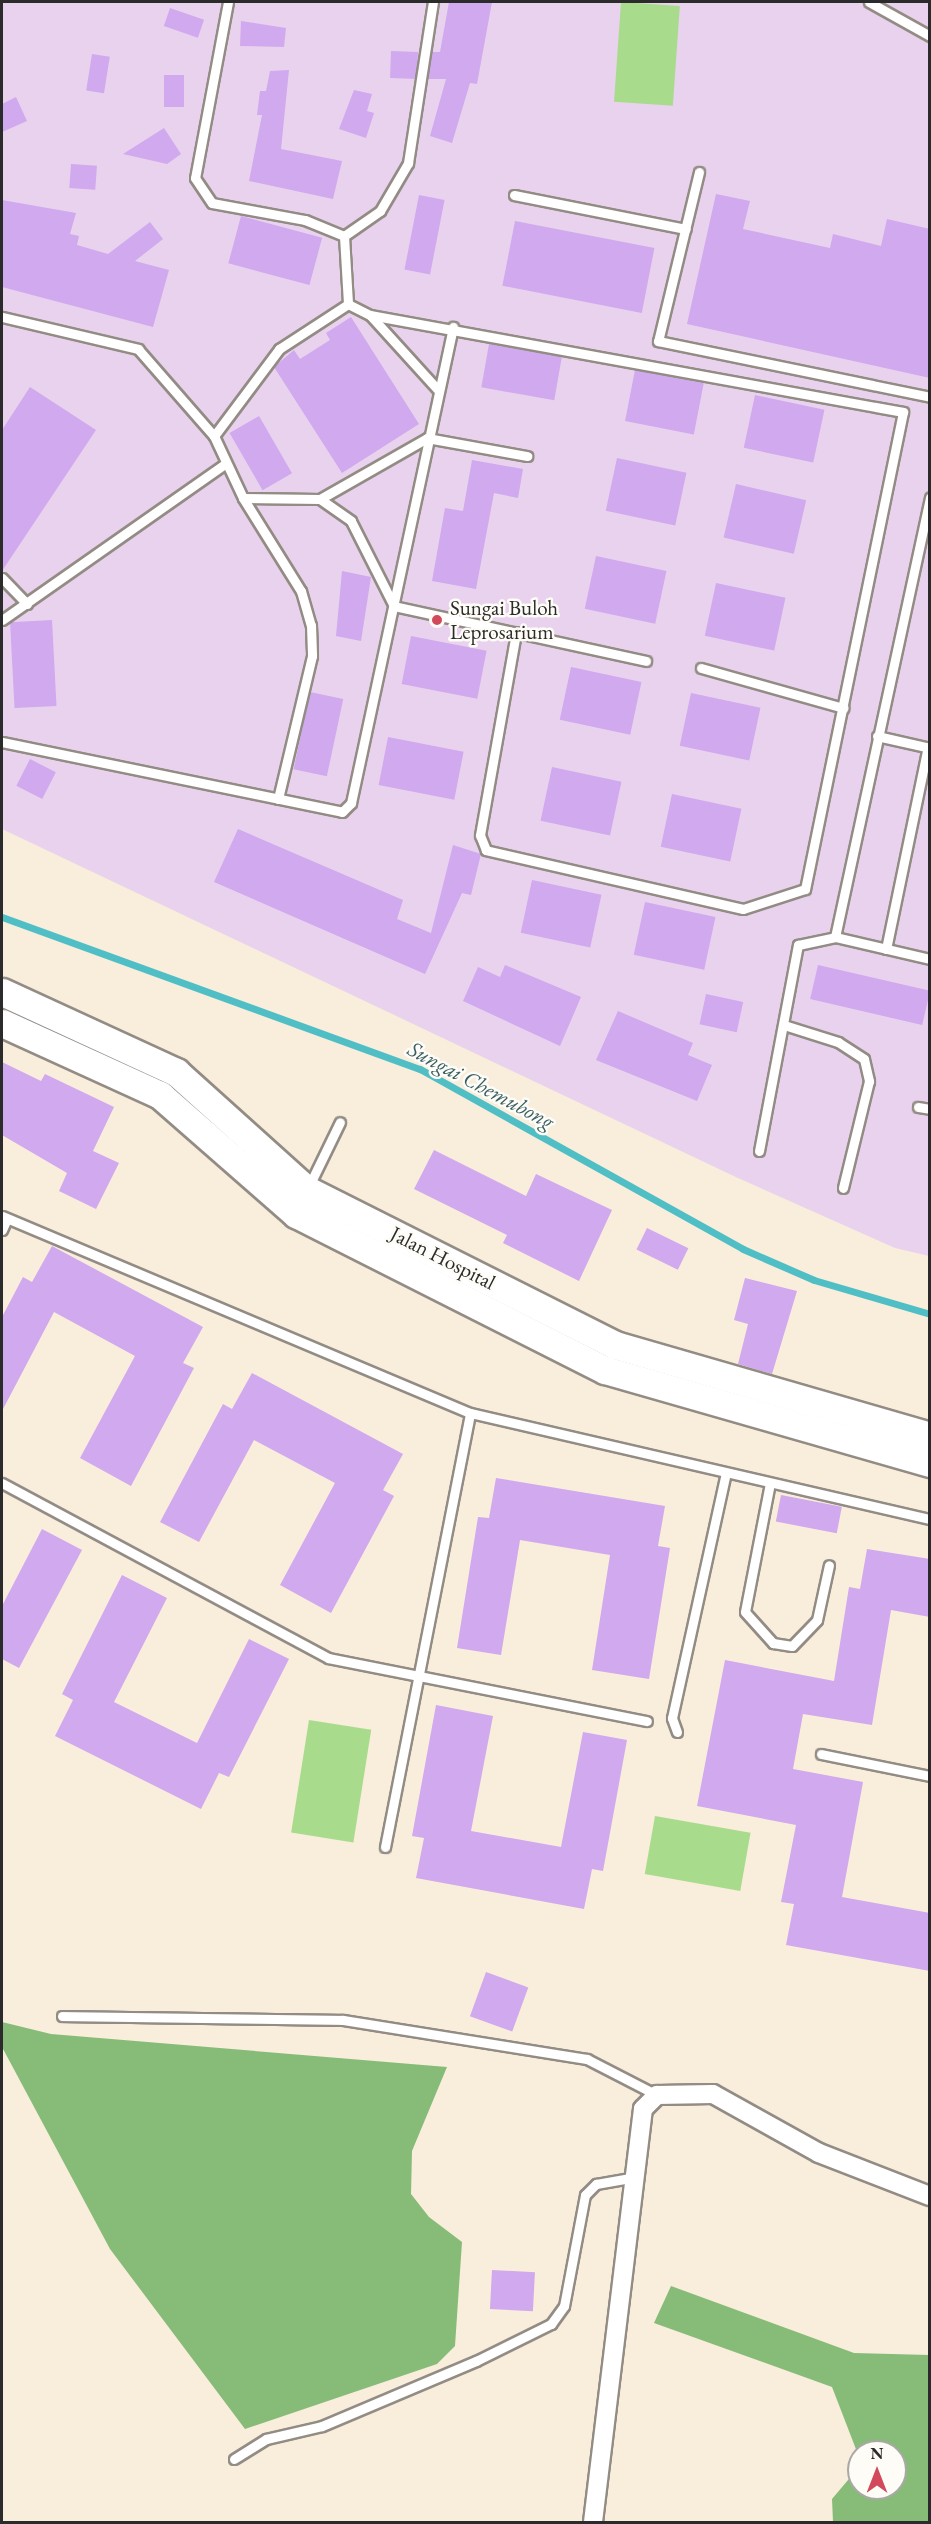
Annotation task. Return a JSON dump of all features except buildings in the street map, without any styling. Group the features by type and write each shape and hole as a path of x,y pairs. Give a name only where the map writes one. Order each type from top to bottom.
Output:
{"main road":[{"name":"Jalan Hospital","path":"2,992 176,1072 301,1202 615,1345 930,1436"},
{"name":"Jalan Hospital","path":"2,1023 160,1095 301,1202 605,1370 930,1463"}],"street":[{"path":"594,2523 643,2109 657,2095 713,2094 819,2153 930,2196"}],"lane":[{"path":"228,2 195,178 212,203 305,220 344,236"},
{"path":"344,236 380,211 408,163 433,2"},
{"path":"869,2 930,36"},
{"path":"699,172 658,341 930,397"},
{"path":"514,195 686,229"},
{"path":"344,236 348,304"},
{"path":"348,304 370,315 453,327 903,412 805,889 742,909 486,850 480,835 516,632"},
{"path":"214,436 279,349 348,304"},
{"path":"370,315 437,389"},
{"path":"2,317 138,349 214,436 223,465 301,591 311,625 312,656 278,799"},
{"path":"2,742 342,812 351,803 394,606 437,389 453,327"},
{"path":"243,498 320,499 427,438 527,456"},
{"path":"2,620 223,465"},
{"path":"835,937 930,497"},
{"path":"320,499 351,522 394,606"},
{"path":"2,578 27,604"},
{"path":"394,606 646,661"},
{"path":"701,669 843,708"},
{"path":"877,736 929,748 886,949"},
{"path":"759,1151 784,1025 788,976 798,945 835,937 930,959"},
{"path":"784,1025 838,1042 864,1059 869,1081 843,1188"},
{"path":"918,1107 930,1109"},
{"path":"301,1202 340,1122"},
{"path":"2,1230 4,1217 216,1302 470,1413 930,1519"},
{"path":"385,1847 470,1413"},
{"path":"677,1732 672,1718 726,1473"},
{"path":"2,1483 328,1658 647,1721"},
{"path":"770,1483 745,1612 773,1643 792,1646 817,1620 829,1565"},
{"path":"821,1754 930,1776"},
{"path":"62,2016 343,2020 587,2059 657,2095"},
{"path":"234,2458 266,2439 322,2426 476,2361 551,2324 564,2306 585,2195 596,2184 634,2177"}],"shaded area":[{"name":"Sungai Buloh Leprosarium","path":"2,2 929,2 929,1256 895,1248 738,1178 2,829"}],"green space":[{"path":"621,2 680,6 673,106 614,102"},
{"path":"309,1720 371,1730 353,1842 291,1833"},
{"path":"655,1816 751,1833 740,1891 645,1874"},
{"path":"2,2022 51,2034 447,2067 412,2151 411,2194 429,2217 462,2242 455,2346 437,2364 245,2429 110,2249 2,2047"},
{"path":"671,2286 854,2353 929,2355 929,2522 833,2522 832,2499 847,2481 847,2500 907,2500 907,2440 852,2440 832,2387 654,2323"}],"waterway":[{"name":"Sungai Chemubong","path":"2,917 420,1069 743,1249 814,1280 930,1314"}],"place":[{"name":"Sungai Buloh Leprosarium","path":"437,620"}]}
